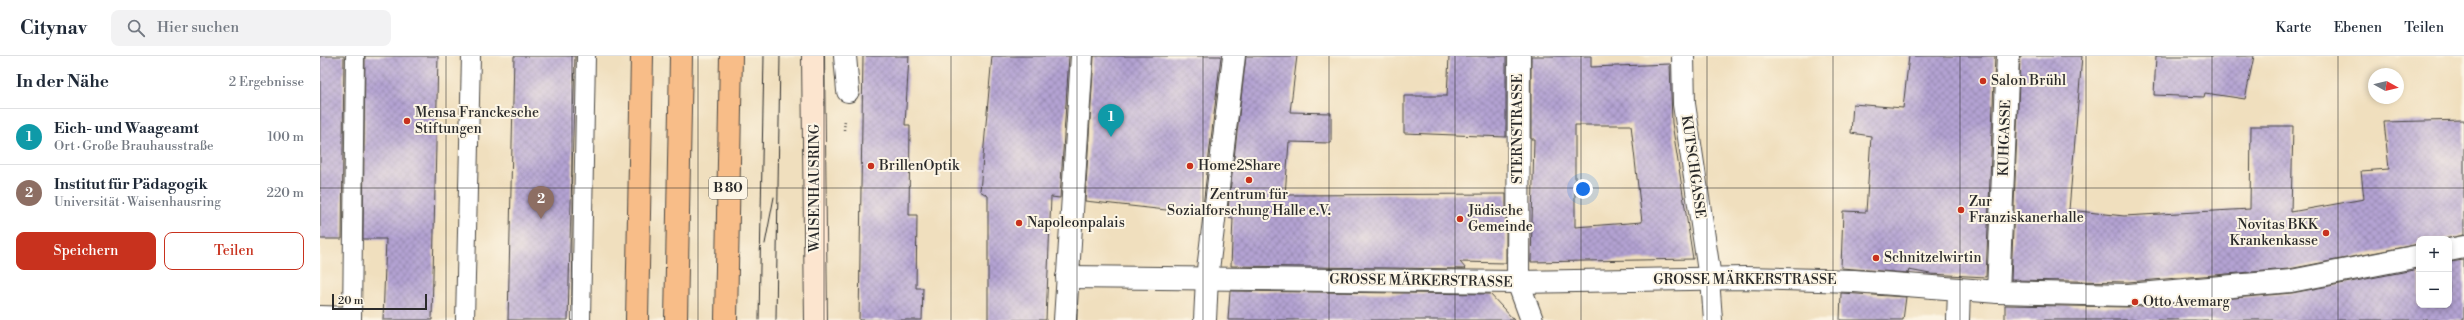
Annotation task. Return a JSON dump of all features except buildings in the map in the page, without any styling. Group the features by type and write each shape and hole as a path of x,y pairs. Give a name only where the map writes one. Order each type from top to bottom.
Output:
{"main road":[{"path":"637,320 642,56"},
{"path":"676,320 681,56"},
{"name":"B 80","path":"726,320 731,56"}],"street":[{"name":"WAISENHAUSRING","path":"813,56 816,320"},
{"path":"845,56 848,91"},
{"path":"1065,320 1082,56"},
{"path":"1205,320 1207,278 1234,56"},
{"name":"STERNSTRASSE","path":"1518,56 1518,282 1532,320"},
{"name":"KUTSCHGASSE","path":"1683,56 1684,104 1710,278"},
{"name":"KUHGASSE","path":"1998,292 2008,56"},
{"path":"2452,250 2464,248"},
{"name":"GROSSE MÄRKERSTRASSE","path":"1067,277 1518,282 1710,278 1854,281 1998,292 2128,295 2283,282 2416,257"},
{"path":"1958,320 1959,290"}],"lane":[{"path":"320,316 352,318 355,56"},
{"path":"465,320 471,56"},
{"path":"581,320 586,56"},
{"path":"1710,278 1713,320"}],"tram line":[{"path":"759,320 764,56"},
{"path":"776,320 780,56"},
{"path":"765,244 774,197"}],"place":[{"name":"Salon Brühl","path":"1983,81"},
{"name":"Mensa Franckesche Stiftungen","path":"407,121"},
{"name":"Eich- und Waageamt","path":"1111,137"},
{"name":"BrillenOptik","path":"871,166"},
{"name":"Home2Share","path":"1190,166"},
{"name":"Zentrum für Sozialforschung Halle e.V.","path":"1249,180"},
{"name":"Zur Franziskanerhalle","path":"1961,210"},
{"name":"Institut für Pädagogik","path":"541,219"},
{"name":"Jüdische Gemeinde","path":"1460,219"},
{"name":"Napoleonpalais","path":"1019,223"},
{"name":"Novitas BKK Krankenkasse","path":"2326,233"},
{"name":"Schnitzelwirtin","path":"1876,258"},
{"name":"Otto Avemarg","path":"2135,302"}]}
